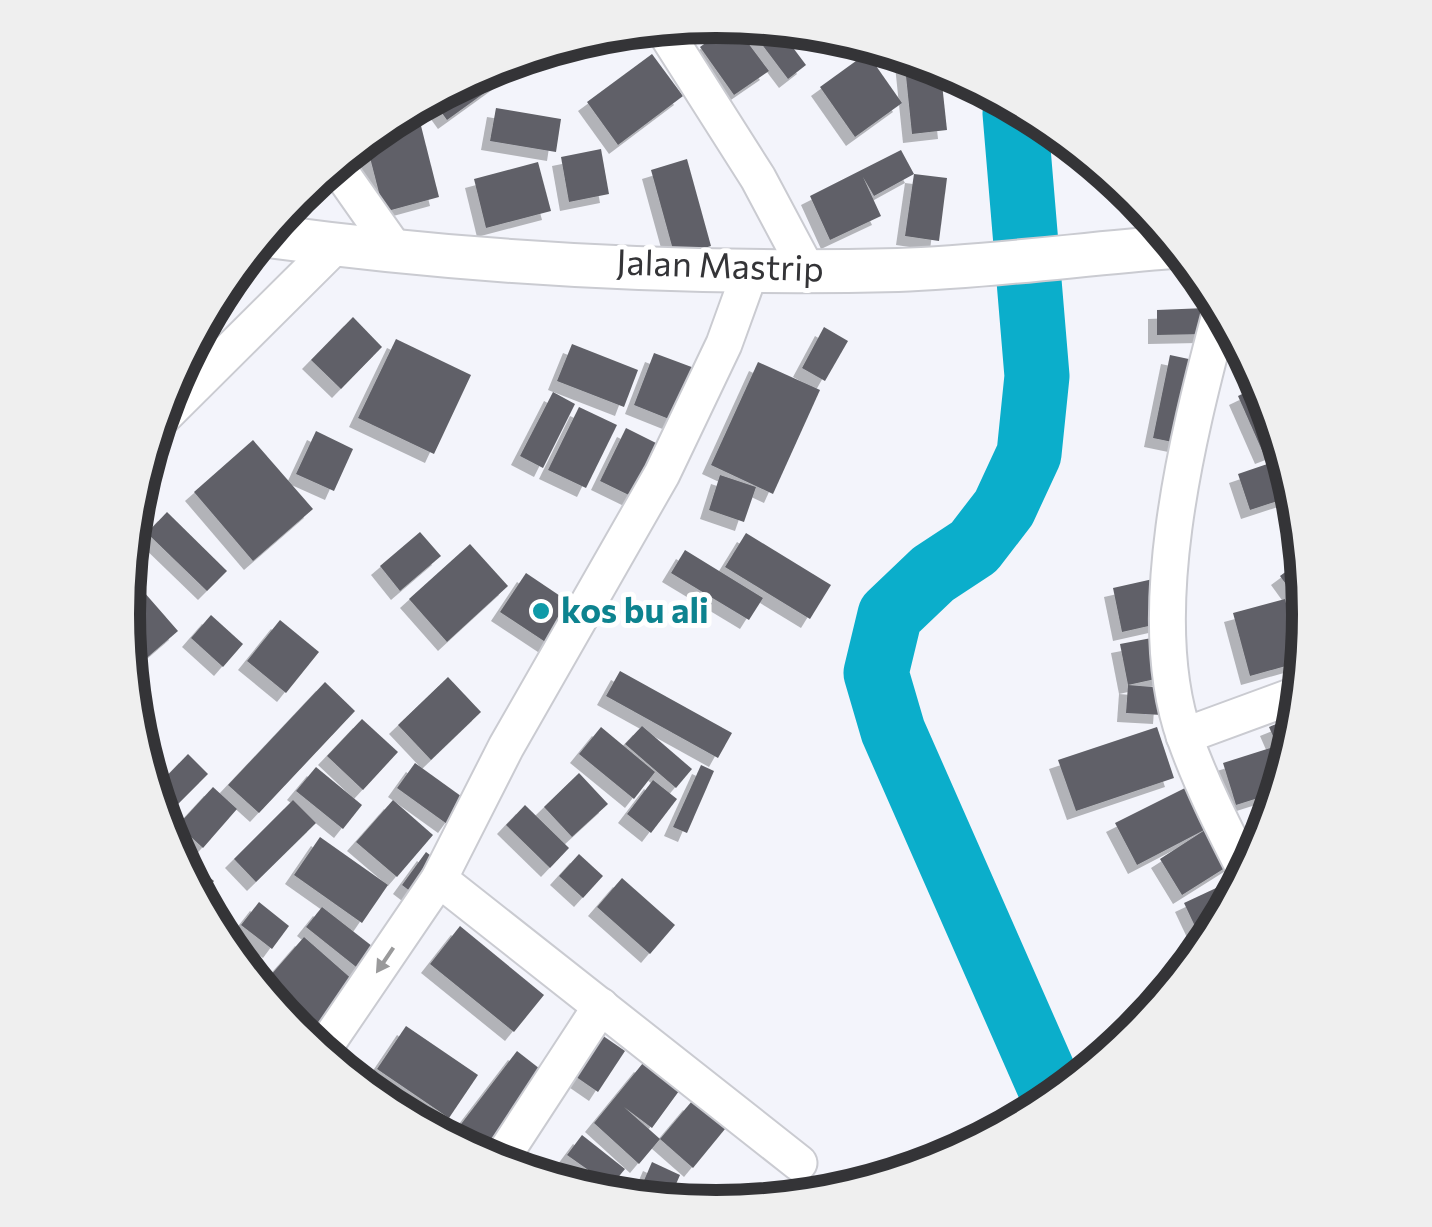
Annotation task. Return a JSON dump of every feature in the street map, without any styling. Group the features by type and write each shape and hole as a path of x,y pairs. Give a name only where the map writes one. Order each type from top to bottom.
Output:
{"main road":[{"name":"Jalan Mastrip","path":"280,238 396,251 750,272 902,270 1161,249"}],"street":[{"path":"670,40 758,178 807,270"},
{"path":"343,175 396,251"},
{"path":"183,397 336,245"},
{"path":"329,1040 439,878 498,761 662,474 724,344 750,272"},
{"path":"1216,328 1183,475 1168,600 1172,685 1184,736 1238,856"},
{"path":"1184,736 1285,699"},
{"path":"439,878 799,1162"},
{"path":"507,1150 601,1006"}],"building":[{"path":"712,38 745,39 769,71 734,95 700,47"},
{"path":"758,39 789,42 806,65 788,79"},
{"path":"652,54 683,96 618,145 587,102"},
{"path":"862,56 871,59 902,103 855,137 820,87"},
{"path":"905,70 942,84 947,130 912,134"},
{"path":"506,77 447,120 439,109"},
{"path":"496,108 561,119 556,152 490,141"},
{"path":"420,120 439,197 384,212 369,154"},
{"path":"601,149 609,194 569,202 561,157"},
{"path":"901,150 914,174 874,196 863,177 881,216 830,240 810,196"},
{"path":"687,159 711,246 675,257 651,170"},
{"path":"538,162 551,211 486,228 474,179"},
{"path":"914,174 947,178 939,241 905,236"},
{"path":"1204,308 1207,334 1157,335 1157,310"},
{"path":"222,317 217,354 203,352"},
{"path":"353,317 382,347 341,389 311,360"},
{"path":"824,327 848,341 825,381 802,368"},
{"path":"396,339 471,375 434,454 358,418"},
{"path":"572,344 638,370 624,407 557,381"},
{"path":"654,353 705,372 684,425 634,405"},
{"path":"1170,355 1198,361 1182,444 1153,438"},
{"path":"758,362 820,390 773,494 711,465"},
{"path":"553,392 575,404 543,468 520,456"},
{"path":"1247,392 1269,453 1264,455 1238,396"},
{"path":"579,407 617,425 586,488 548,470"},
{"path":"626,428 662,446 637,499 600,481"},
{"path":"316,431 353,449 334,491 296,474"},
{"path":"253,440 313,509 253,561 194,492"},
{"path":"1272,463 1281,500 1250,510 1238,474"},
{"path":"720,475 756,487 744,522 709,510"},
{"path":"167,512 227,571 207,591 147,533"},
{"path":"420,532 441,556 400,591 380,566"},
{"path":"746,533 831,585 810,619 725,567"},
{"path":"470,544 508,586 447,642 409,599"},
{"path":"685,550 763,598 749,620 671,573"},
{"path":"1290,568 1291,592 1280,576"},
{"name":"kos bu ali","path":"526,573 581,610 556,649 500,612"},
{"path":"1153,579 1162,623 1122,632 1113,588"},
{"path":"141,588 178,631 142,662"},
{"path":"1285,599 1292,627 1290,665 1250,676 1233,613"},
{"path":"211,615 243,644 223,667 191,638"},
{"path":"280,620 319,652 286,693 247,661"},
{"path":"1162,636 1169,676 1128,685 1120,644"},
{"path":"620,671 732,733 718,758 606,696"},
{"path":"448,677 481,712 431,760 398,725"},
{"path":"325,682 355,711 259,813 228,785"},
{"path":"1128,685 1164,688 1162,715 1126,713"},
{"path":"362,719 398,752 363,790 327,756"},
{"path":"1282,722 1276,743 1269,727"},
{"path":"642,726 692,769 676,788 625,744"},
{"path":"601,727 655,772 634,799 579,754"},
{"path":"1157,727 1174,778 1076,811 1058,760"},
{"path":"1276,746 1262,797 1236,805 1223,763"},
{"path":"188,754 208,774 174,808 165,778"},
{"path":"415,763 465,799 447,824 397,788"},
{"path":"701,765 714,771 687,833 673,827"},
{"path":"316,767 362,805 343,829 296,791"},
{"path":"579,773 608,804 572,837 544,807"},
{"path":"653,780 677,799 651,833 627,814"},
{"path":"1193,784 1236,861 1182,895 1160,859 1208,828 1137,865 1115,823"},
{"path":"213,787 237,809 203,848 180,823"},
{"path":"293,800 316,823 256,882 234,859"},
{"path":"393,800 433,835 397,877 356,842"},
{"path":"525,805 569,848 550,868 506,825"},
{"path":"320,837 388,885 362,923 294,875"},
{"path":"426,852 443,865 419,898 402,885"},
{"path":"579,854 603,876 583,898 559,876"},
{"path":"200,870 214,881 209,887"},
{"path":"622,878 675,925 650,954 597,907"},
{"path":"1224,884 1197,931 1184,903"},
{"path":"259,902 289,926 272,949 241,925"},
{"path":"322,907 386,957 370,978 306,927"},
{"path":"460,926 544,995 514,1032 430,964"},
{"path":"304,937 362,988 322,1034 269,977"},
{"path":"406,1026 478,1075 449,1118 377,1069"},
{"path":"596,1031 625,1051 598,1092 569,1072"},
{"path":"517,1051 549,1076 494,1145 458,1128"},
{"path":"643,1063 679,1091 652,1128 624,1107 660,1139 639,1164 594,1123"},
{"path":"692,1101 725,1129 693,1168 660,1139"},
{"path":"582,1135 625,1169 616,1180 598,1177 567,1155"},
{"path":"652,1162 680,1175 674,1188 642,1185"}],"waterway":[{"path":"1016,122 1037,376 1029,454 1004,508 974,547 933,574 890,615 876,673 893,731 1048,1083"}],"place":[{"name":"kos bu ali","path":"541,611"}]}
